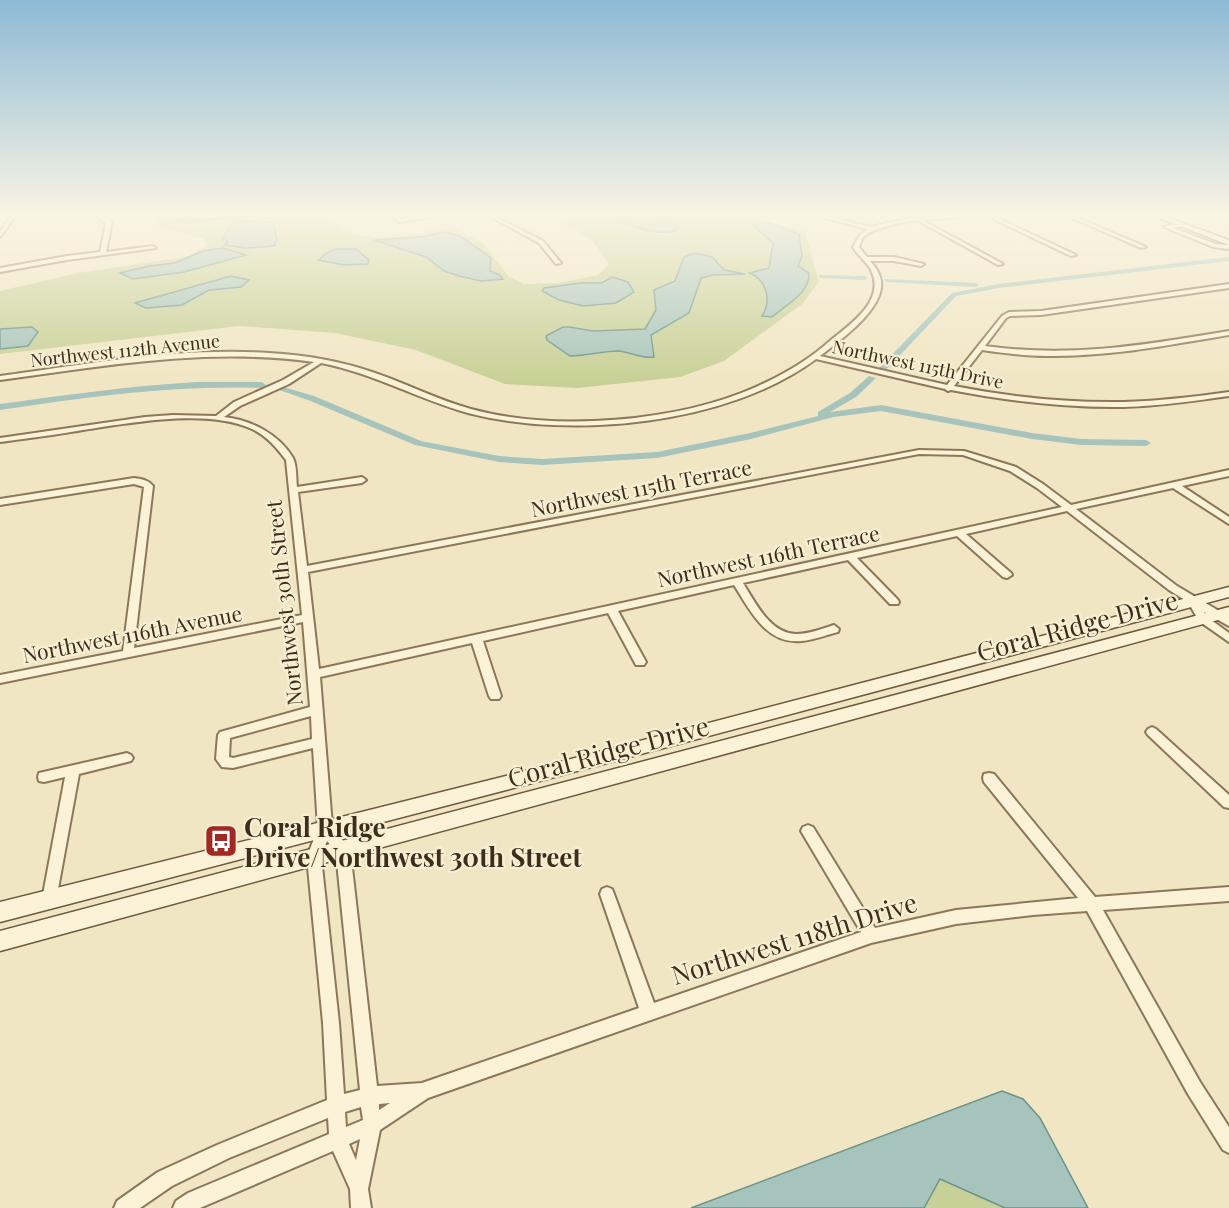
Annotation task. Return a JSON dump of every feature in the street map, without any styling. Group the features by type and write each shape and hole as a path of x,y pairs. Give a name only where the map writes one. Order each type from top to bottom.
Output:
{"main road":[{"name":"Coral Ridge Drive","path":"0,912 506,783 1229,592"},
{"name":"Coral Ridge Drive","path":"0,941 1203,619 1226,616"}],"street":[{"name":"Northwest 112th Avenue","path":"0,378 146,360 217,354 253,354 320,361 372,374 455,407 514,420 583,423 631,419 712,404 773,384 817,357 870,307 878,295 877,277 873,270"},
{"path":"948,389 1004,316 1009,314 1041,313 1229,286"},
{"path":"981,348 1021,353 1080,355 1110,353 1229,333"},
{"name":"Northwest 115th Drive","path":"817,357 948,389 1028,401 1092,405 1152,404 1191,401 1229,394"},
{"path":"218,418 237,404 286,382 320,361"},
{"name":"Northwest 30th Street","path":"0,440 146,419 218,418 268,433 284,447 290,460 294,490 317,710 325,828 314,857 337,1105 338,1141 360,1198"},
{"name":"Northwest 115th Terrace","path":"302,570 919,452 964,453 986,459 1026,477 1192,601"},
{"name":"Northwest 116th Terrace","path":"314,674 1229,473"},
{"path":"294,490 362,480"},
{"path":"0,502 134,481 143,482 149,486 128,654"},
{"path":"1174,485 1229,521"},
{"path":"959,532 1007,575"},
{"path":"850,556 894,602"},
{"path":"736,582 770,629 780,636 795,639 834,629"},
{"path":"1192,601 1226,616"},
{"path":"1192,601 1203,619 1229,638"},
{"path":"611,608 640,662"},
{"name":"Northwest 116th Avenue","path":"0,679 308,618"},
{"path":"476,638 495,696"},
{"path":"317,710 224,735 222,759 226,763 233,763 319,742"},
{"path":"1152,732 1229,803"},
{"path":"44,777 127,758"},
{"path":"49,900 73,771"},
{"path":"988,778 1091,903 1194,1088 1229,1144"},
{"path":"325,828 343,850"},
{"path":"808,831 871,936"},
{"name":"Northwest 30th Street","path":"343,850 372,1125 360,1198"},
{"path":"607,894 649,1012"},
{"name":"Northwest 118th Drive","path":"124,1208 165,1179 223,1151 337,1105 369,1096 423,1091 871,936 956,917 1091,903 1229,894"},
{"name":"Northwest 118th Drive","path":"183,1208 195,1200 372,1125 423,1091"}],"green space":[{"path":"96,270 504,270 509,277 524,284 558,283 598,275 603,270 816,270 819,282 802,304 724,361 680,377 578,388 505,384 416,350 335,333 239,326 0,354 0,291"},
{"path":"940,1179 1005,1208 924,1208"}],"water":[{"path":"131,270 190,270 133,279 120,273"},
{"path":"490,270 503,279 481,281 444,271"},
{"path":"679,270 726,270 745,274 713,275 701,278 689,313 651,335 654,357 618,351 570,356 547,340 546,336 563,327 593,331 645,329 656,310 654,290 675,281"},
{"path":"760,270 805,270 809,273 806,287 801,293 772,317 762,316 767,304 766,292 760,281 750,273"},
{"path":"231,276 249,280 241,287 209,290 182,305 146,308 135,303"},
{"path":"612,277 628,282 634,292 616,303 583,306 559,300 542,291 544,288 580,283 602,283"},
{"path":"32,327 38,332 28,346 0,349 0,329"},
{"path":"1002,1091 1023,1099 1040,1118 1088,1208 1005,1208 940,1179 924,1208 691,1208"}],"waterway":[{"path":"882,369 954,294 999,286 1132,270"},
{"path":"821,276 865,278"},
{"path":"887,280 976,285"},
{"path":"821,414 853,395 872,378"},
{"path":"0,407 98,393 163,387 262,385"},
{"path":"283,390 311,398 418,443 499,459 542,462 657,455 751,436 834,414 881,408 1032,436 1081,442 1146,443"}],"place":[{"name":"Coral Ridge Drive/Northwest 30th Street","path":"221,841"}]}
